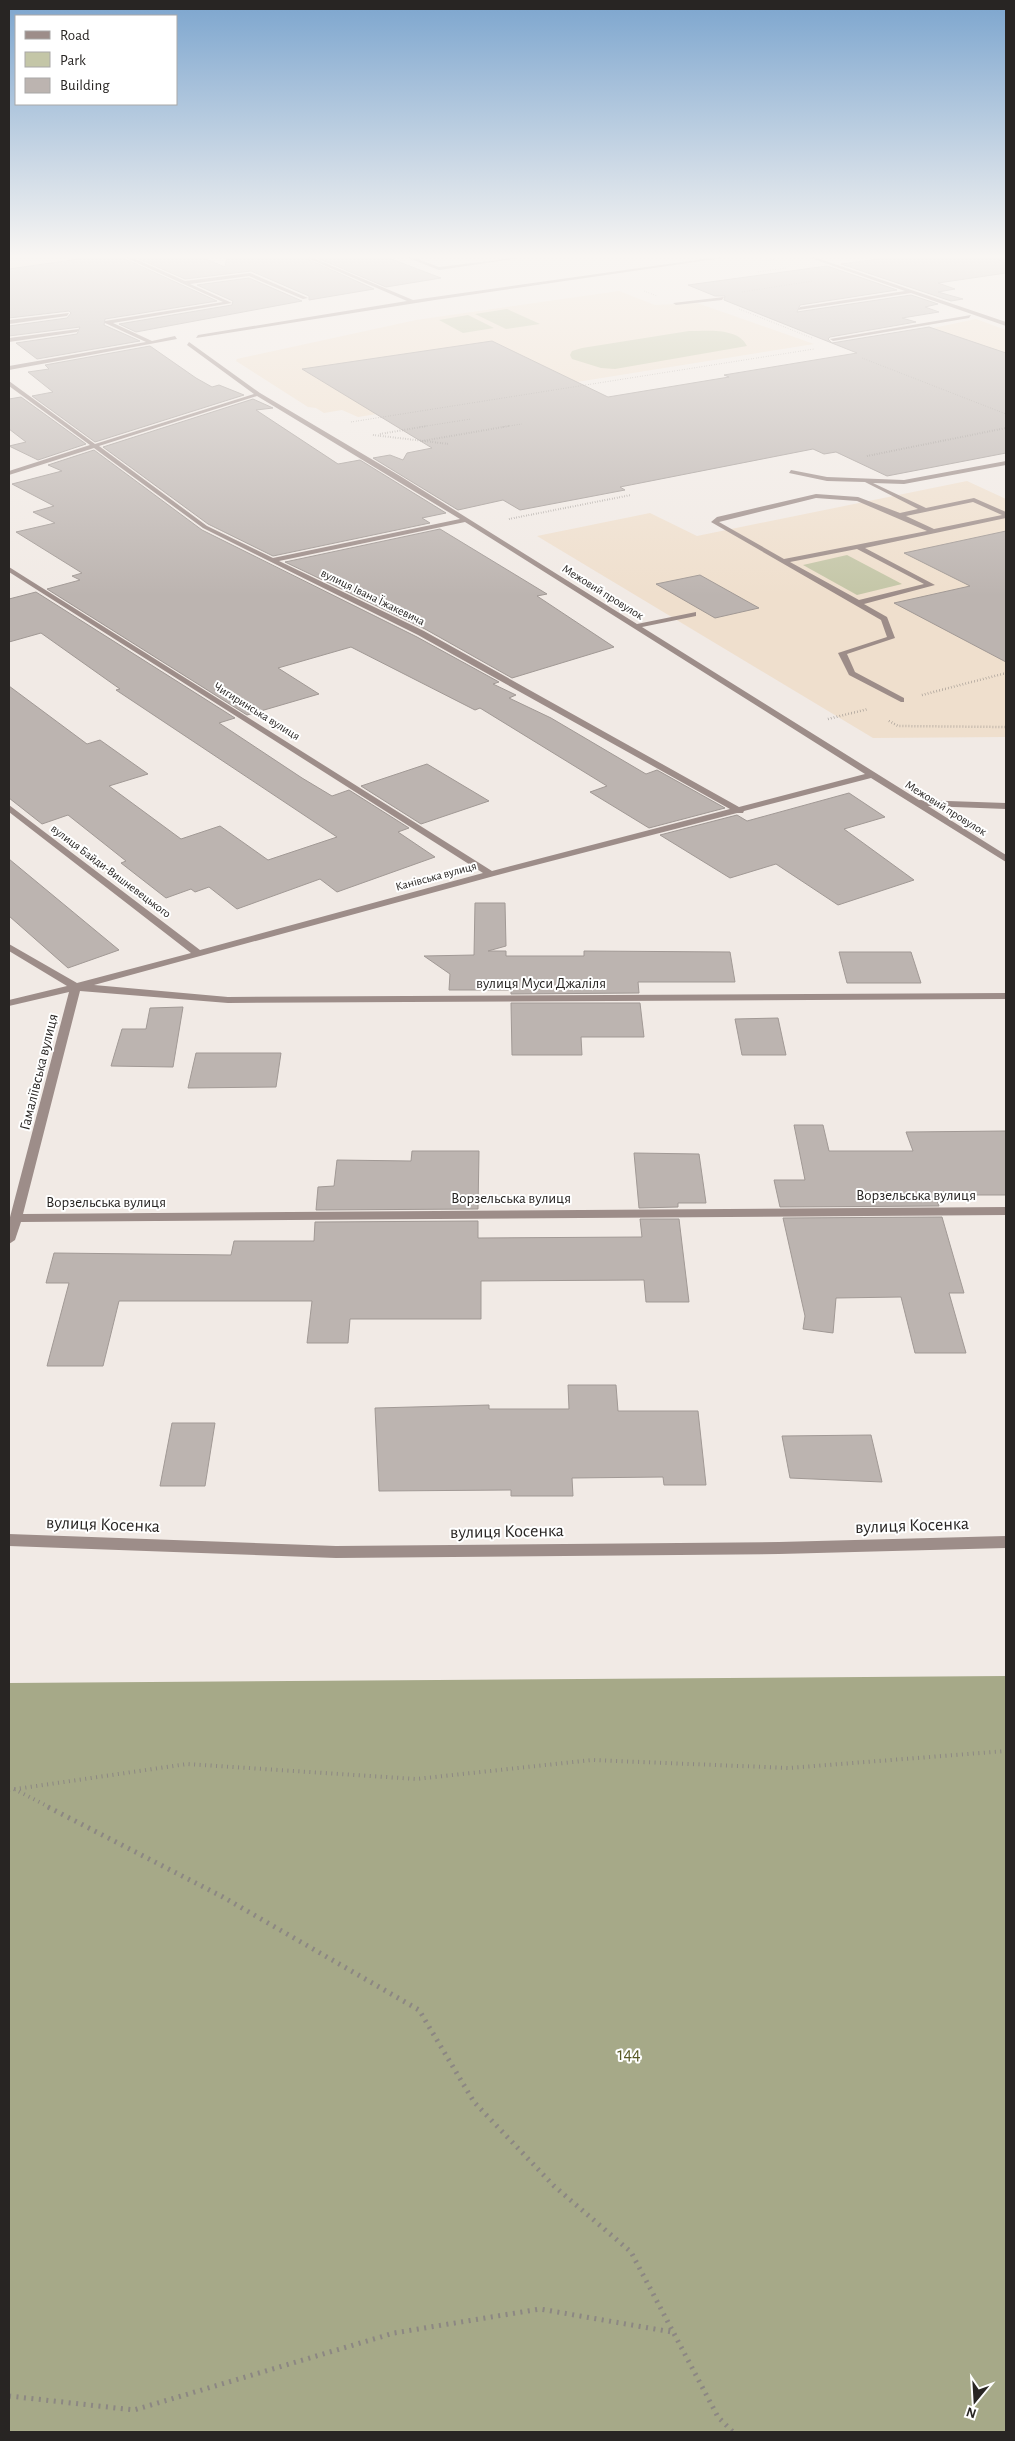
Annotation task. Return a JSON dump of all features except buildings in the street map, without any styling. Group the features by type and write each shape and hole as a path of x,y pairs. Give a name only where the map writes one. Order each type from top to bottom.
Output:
{"street":[{"name":"Межовий провулок","path":"222,368 258,394 398,477 1006,859"},
{"name":"вулиця Івана Їжакевича","path":"9,383 205,528 421,633 740,811"},
{"path":"9,473 258,394"},
{"path":"791,472 827,479 904,482 1006,463"},
{"path":"863,481 925,510"},
{"path":"900,700 852,673 842,653 891,638 884,619 714,522 719,518 816,496 858,499 933,531"},
{"path":"899,515 974,500 1006,515"},
{"path":"783,561 1006,515"},
{"path":"272,560 466,520"},
{"path":"858,547 932,585 858,603"},
{"name":"Чигиринська вулиця","path":"9,570 491,874"},
{"path":"637,626 693,614"},
{"name":"Канівська вулиця","path":"9,1002 76,987 198,952 871,775"},
{"path":"917,803 1006,806"},
{"name":"вулиця Байди-Вишневецького","path":"9,808 198,952"},
{"path":"9,947 76,987"},
{"name":"вулиця Муси Джаліля","path":"76,987 228,1000 1006,996"},
{"name":"Гамаліївська вулиця","path":"9,1240 76,987"},
{"name":"Ворзельська вулиця","path":"16,1218 1006,1211"},
{"name":"вулиця Косенка","path":"9,1540 336,1552 779,1548 1006,1542"}],"path":[{"path":"350,423 692,368"},
{"path":"368,436 471,420"},
{"path":"422,441 522,424"},
{"path":"859,458 1006,428"},
{"path":"376,435 449,444"},
{"path":"506,519 631,494"},
{"path":"886,719 898,726 1006,727"},
{"path":"12,1790 187,1764 416,1779 592,1760 789,1768 1006,1751"},
{"path":"12,1790 223,1897 419,2010 474,2102 554,2186 631,2252 718,2417 733,2432"},
{"path":"9,2396 134,2410 394,2333 540,2309 672,2332"}],"shaded area":[{"path":"247,368 665,368 358,417 342,410 324,413 316,408 308,407"},
{"path":"904,368 1006,368 1006,407"},
{"path":"967,481 1006,499 1006,737 873,738 537,536 650,513 697,536"}],"green space":[{"path":"847,555 902,584 857,595 803,565"},
{"name":"144","path":"1006,1676 1006,2432 9,2432 9,1683"}]}
